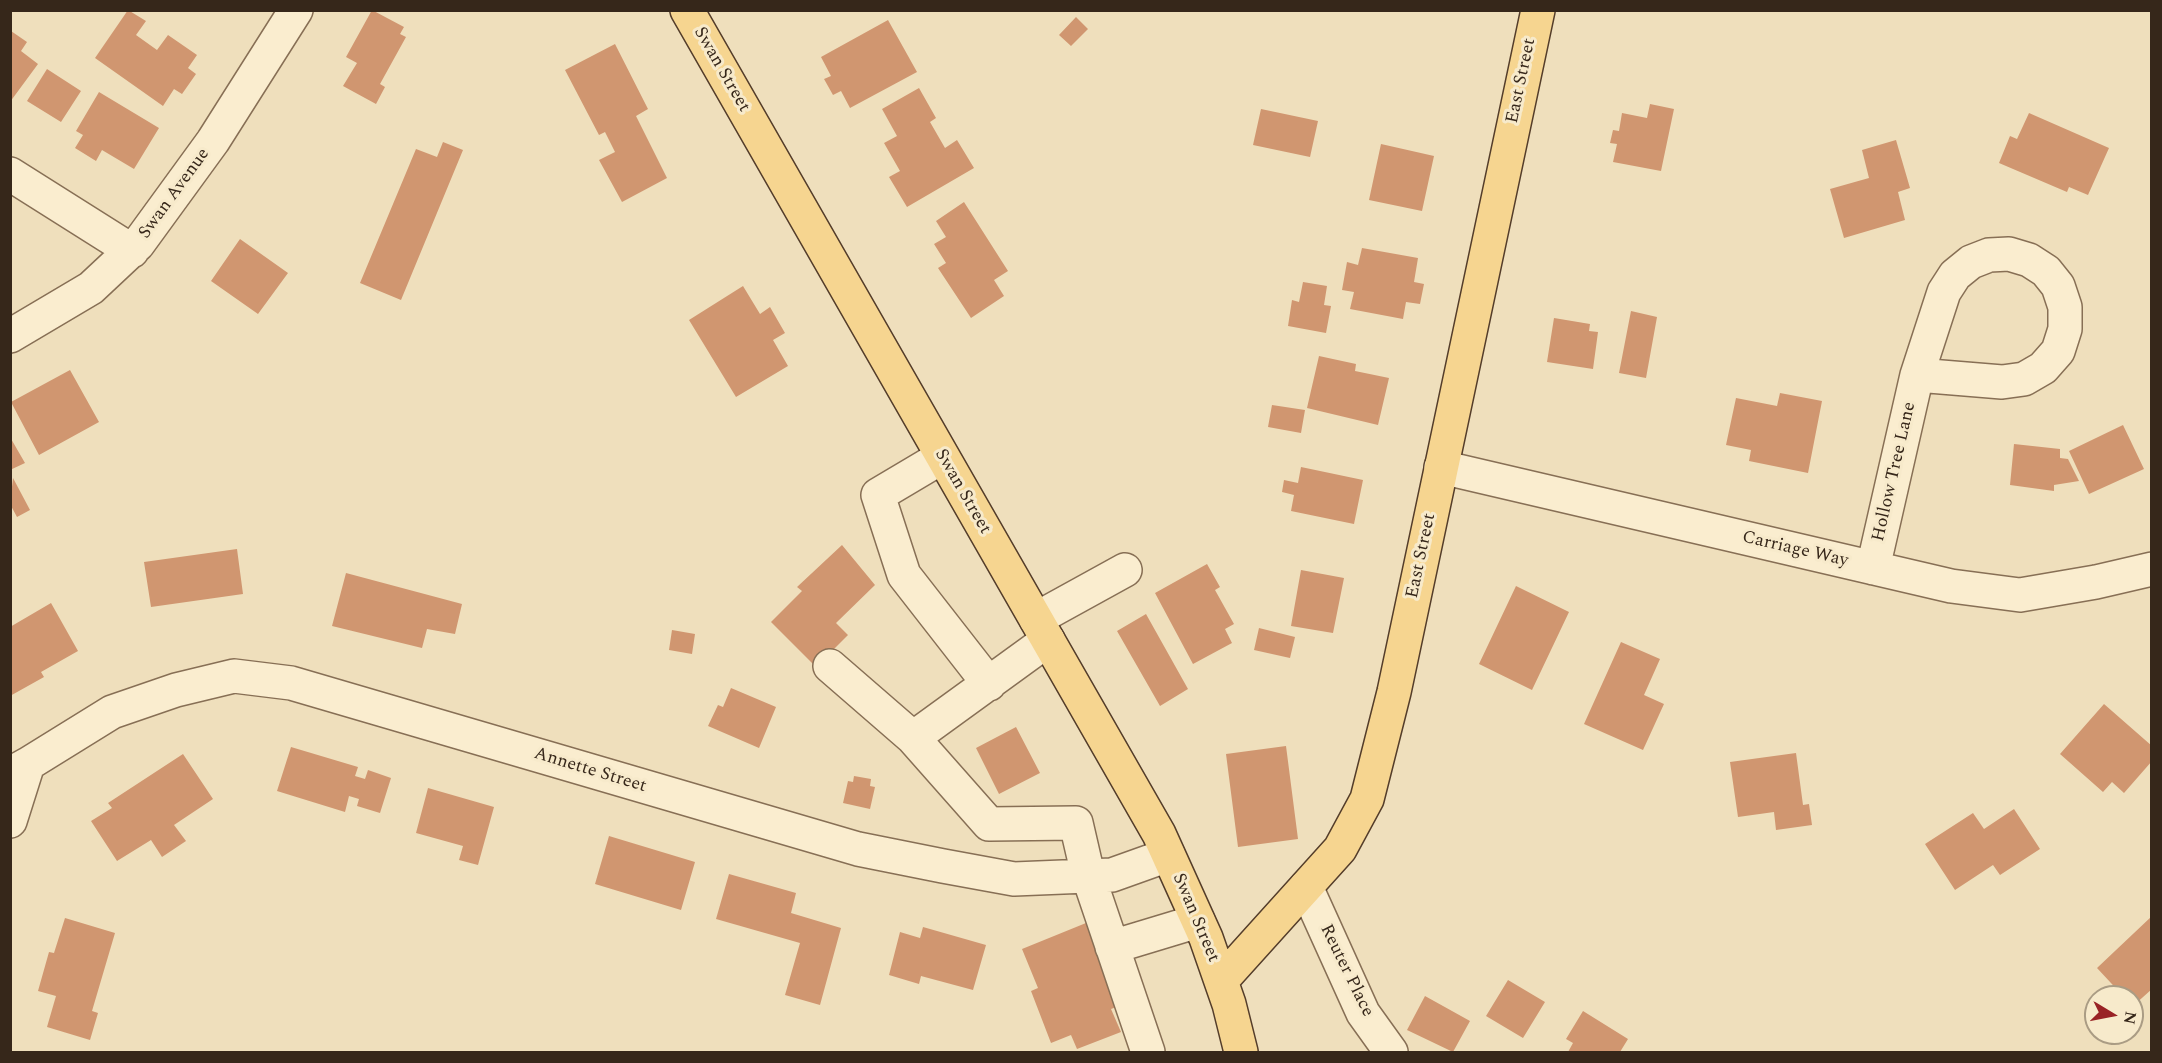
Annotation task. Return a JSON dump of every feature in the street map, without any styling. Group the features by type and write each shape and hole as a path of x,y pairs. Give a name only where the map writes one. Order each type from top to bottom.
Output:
{"main road":[{"name":"Swan Street","path":"687,10 1159,834 1198,921 1221,981"},
{"name":"East Street","path":"1221,981 1340,849 1367,799 1394,692 1538,10"},
{"path":"1221,981 1240,1053"}],"street":[{"name":"Swan Avenue","path":"10,336 91,288 132,251 213,141 296,10"},
{"path":"10,174 132,251"},
{"name":"Hollow Tree Lane","path":"1873,568 1917,375 1944,292 1955,275 1971,262 1989,255 2009,254 2029,260 2046,271 2058,286 2065,308 2065,330 2058,351 2043,368 2024,379 2002,382 1917,375"},
{"path":"942,457 878,495 904,575 989,684"},
{"name":"Carriage Way","path":"1441,467 1951,586 2020,595 2151,569"},
{"path":"913,738 989,684 1042,630 1125,570"},
{"path":"830,666 913,738 989,824 1076,823 1088,875 1148,1053"},
{"name":"Annette Street","path":"19,769 112,712 176,690 234,676 291,683 858,849 1014,879 1112,874 1168,855"},
{"path":"10,821 19,769"},
{"name":"Reuter Place","path":"1306,887 1364,1013 1391,1053"},
{"path":"1112,947 1198,921"}],"building":[{"path":"128,10 146,21 136,35 157,50 168,35 197,55 188,68 196,74 182,94 174,89 163,106 95,58"},
{"path":"372,10 404,27 400,34 406,37 380,84 385,87 376,104 343,86 357,63 346,57"},
{"path":"1076,17 1088,29 1071,46 1059,35"},
{"path":"888,20 917,72 850,108 841,91 833,95 824,79 831,76 821,57"},
{"path":"11,31 27,42 21,51 38,64 10,102"},
{"path":"615,44 648,109 636,116 667,178 622,202 599,160 615,152 605,132 599,135 565,70"},
{"path":"47,69 81,91 61,122 27,101"},
{"path":"919,88 936,118 930,122 945,148 957,140 974,168 907,207 889,177 900,171 884,143 897,136 882,109"},
{"path":"99,92 159,128 134,169 102,150 96,161 75,148 83,135 76,131"},
{"path":"1650,104 1674,109 1661,171 1613,162 1617,144 1610,143 1613,130 1619,131 1622,113 1647,118"},
{"path":"1261,109 1318,121 1310,157 1253,145"},
{"path":"2029,113 2109,148 2088,195 2069,187 2067,192 1999,163 2010,136 2017,139"},
{"path":"1896,140 1910,188 1898,192 1905,220 1844,238 1830,189 1869,178 1862,150"},
{"path":"443,142 463,150 401,300 360,283 416,149 437,157"},
{"path":"1381,144 1434,156 1422,211 1369,200"},
{"path":"964,202 1008,271 994,280 1004,296 971,318 938,268 946,263 934,244 946,237 936,221"},
{"path":"240,239 288,273 258,314 211,281"},
{"path":"1362,248 1418,258 1414,282 1424,284 1420,304 1406,302 1403,319 1350,309 1354,292 1342,290 1347,262 1358,265"},
{"path":"1303,282 1327,286 1324,305 1331,306 1326,333 1288,326 1292,300 1299,302"},
{"path":"743,286 760,314 770,307 785,333 773,340 788,366 736,397 689,320"},
{"path":"1631,311 1657,317 1646,378 1619,373"},
{"path":"1554,318 1590,324 1589,331 1598,332 1593,369 1547,362"},
{"path":"1319,356 1356,364 1355,371 1389,378 1378,425 1307,408"},
{"path":"70,370 99,422 39,455 11,402"},
{"path":"1780,393 1822,401 1808,473 1749,461 1751,450 1726,445 1736,398 1777,406"},
{"path":"1272,405 1305,410 1301,433 1268,427"},
{"path":"2123,425 2144,469 2089,494 2069,451"},
{"path":"10,437 25,463 10,470"},
{"path":"2014,444 2060,449 2060,458 2068,459 2079,481 2054,485 2054,491 2010,485"},
{"path":"1301,467 1363,480 1354,524 1291,511 1294,495 1282,492 1284,480 1298,483"},
{"path":"13,478 30,510 17,517 10,504"},
{"path":"842,545 875,585 836,623 848,635 816,667 771,622 802,591 797,587"},
{"path":"237,549 243,594 151,607 144,562"},
{"path":"1207,564 1220,587 1215,590 1234,624 1225,629 1232,643 1193,664 1155,593"},
{"path":"1301,570 1344,578 1333,633 1291,626"},
{"path":"346,573 462,604 455,634 427,629 422,648 332,626"},
{"path":"1516,586 1569,612 1532,690 1479,664"},
{"path":"51,603 78,651 41,672 44,677 10,696 10,627"},
{"path":"1146,614 1188,689 1160,706 1117,631"},
{"path":"1259,628 1295,637 1290,658 1254,650"},
{"path":"672,630 695,634 692,654 669,650"},
{"path":"1621,642 1660,659 1644,695 1664,704 1643,750 1584,724"},
{"path":"731,688 776,707 759,748 708,726 718,705 723,707"},
{"path":"2104,704 2152,746 2152,761 2124,793 2112,782 2103,792 2060,754"},
{"path":"1016,727 1040,773 999,794 976,748"},
{"path":"1286,746 1298,839 1238,847 1226,754"},
{"path":"291,747 358,767 355,776 365,779 368,770 391,778 380,813 357,806 359,799 349,796 345,812 277,791"},
{"path":"1796,753 1803,805 1809,804 1812,825 1776,830 1774,812 1738,817 1730,762"},
{"path":"183,754 213,799 174,825 186,841 162,857 151,840 117,861 91,821 112,808 108,803"},
{"path":"854,776 871,779 870,786 875,787 870,809 843,803 848,781 853,782"},
{"path":"428,788 494,807 478,865 459,860 463,846 416,833"},
{"path":"2014,809 2040,849 2000,875 1993,865 1955,890 1925,844 1973,813 1984,829"},
{"path":"609,836 695,862 681,910 595,884"},
{"path":"729,874 796,893 791,913 841,928 820,1005 785,995 800,943 716,919"},
{"path":"2152,916 2152,989 2144,996 2144,985 2113,985 2097,968"},
{"path":"65,918 115,933 92,1011 98,1013 90,1040 47,1027 56,996 38,991 49,952 54,953"},
{"path":"1086,923 1119,1006 1111,1009 1121,1032 1077,1049 1071,1035 1051,1043 1031,991 1038,988 1022,949"},
{"path":"923,927 986,945 973,990 921,976 919,984 889,975 900,932 920,938"},
{"path":"1508,980 1545,1002 1523,1038 1486,1016"},
{"path":"1425,996 1470,1021 1453,1052 1407,1030"},
{"path":"1583,1011 1628,1039 1620,1052 1568,1052 1573,1043 1566,1039"}]}
